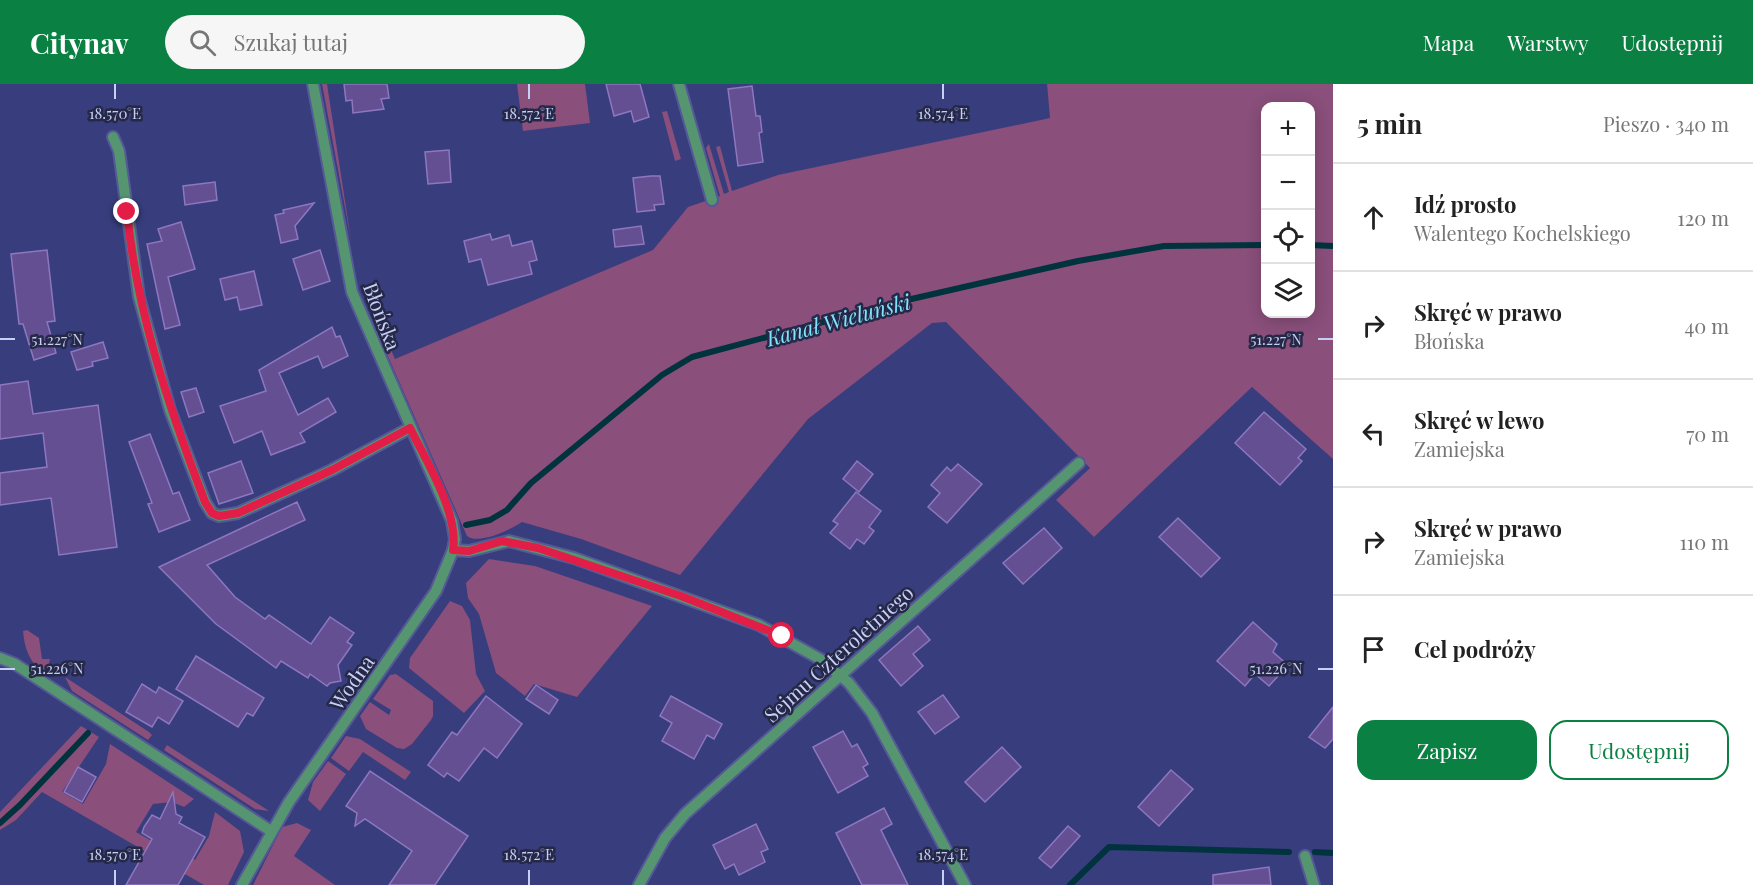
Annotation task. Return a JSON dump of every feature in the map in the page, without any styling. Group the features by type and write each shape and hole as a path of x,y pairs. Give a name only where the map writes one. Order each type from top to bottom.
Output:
{"street":[{"name":"Błońska","path":"313,84 352,292 452,521 455,539 453,550"},
{"path":"679,84 712,200"},
{"path":"113,137 119,151 142,309 170,410 205,502 212,513 228,516 238,513 323,474 410,428"},
{"name":"Sejmu Czteroletniego","path":"639,885 665,838 685,814 1079,463"},
{"path":"453,550 469,551 509,541 573,558 759,626 801,647 840,675 861,696 965,885"},
{"name":"Wodna","path":"242,885 271,831 302,783 424,609 447,570 453,550"},
{"path":"0,658 15,664 271,831"},
{"path":"1305,856 1314,885"}],"shaded area":[{"path":"322,84 327,84 351,240"},
{"path":"517,84 585,84 590,123 523,131"},
{"path":"1047,84 1333,84 1333,459 1252,387 1094,537 1056,500 1090,468 946,322 932,323 808,419 680,575 581,539 522,522 487,538 467,536 383,345 361,286 363,285 395,359 653,250 688,207 720,196 706,148 709,144 724,194 729,192 716,147 720,146 732,191 778,175 1050,118"},
{"path":"667,111 681,159 675,161 662,112"},
{"path":"489,559 535,566 652,606 577,697 534,684 525,696 496,673 479,614 468,598 466,583"},
{"path":"450,601 462,606 470,620 476,674 485,691 464,713 409,668 410,658"},
{"path":"27,630 39,638 42,659 50,659 46,675 32,661 27,651 23,631"},
{"path":"396,674 433,701 431,720 412,744 404,749 397,748 366,729 360,716 370,702 389,715 391,710 373,699 390,675"},
{"path":"65,677 152,735 148,740 72,691"},
{"path":"81,726 99,737 62,792 83,804 106,764 110,744 194,799 184,807 172,802 153,804 136,832 173,853 176,849 195,860 209,836 215,812 240,831 244,852 228,885 204,885 42,792 16,820 0,830 0,812"},
{"path":"346,736 360,739 411,772 405,780 363,752 349,771 331,758"},
{"path":"167,745 269,811 255,809 164,750"},
{"path":"328,761 346,774 320,811 308,800 313,782"},
{"path":"297,823 311,830 294,856 335,885 253,885 282,827"}],"building":[{"path":"344,84 387,84 389,98 381,99 384,109 353,113 352,100 346,101"},
{"path":"606,84 640,84 649,117 634,122 631,111 614,116"},
{"path":"752,86 756,116 760,116 762,132 759,133 763,162 738,166 728,89"},
{"path":"449,150 451,182 428,184 425,152"},
{"path":"660,176 664,204 654,205 655,210 637,212 633,178"},
{"path":"215,182 217,200 185,205 183,186"},
{"path":"314,203 295,226 298,239 281,243 275,215 284,213 283,210"},
{"path":"181,222 195,269 168,277 180,325 165,329 147,244 162,241 158,229"},
{"path":"641,226 644,244 615,247 613,230"},
{"path":"490,234 492,240 509,235 512,246 532,241 537,260 529,262 532,274 488,285 481,259 469,262 464,241"},
{"path":"47,250 55,321 47,322 56,353 34,360 23,324 19,324 11,254"},
{"path":"320,250 330,281 303,290 293,259"},
{"path":"254,271 262,305 240,310 237,297 225,300 220,279"},
{"path":"332,327 336,337 340,336 348,356 323,368 318,356 279,373 298,415 328,398 336,412 300,433 305,442 271,455 262,431 234,443 220,406 266,391 259,370"},
{"path":"103,342 108,358 92,362 93,366 77,370 71,352"},
{"path":"28,381 33,414 98,405 117,547 59,555 51,498 0,505 0,473 47,467 43,433 0,439 0,385"},
{"path":"196,388 204,412 189,417 181,392"},
{"path":"1264,412 1306,449 1298,458 1302,461 1280,485 1235,443"},
{"path":"150,434 173,494 179,492 190,520 159,532 148,504 152,503 129,442"},
{"path":"241,461 253,493 219,504 208,473"},
{"path":"857,461 873,474 859,492 843,479"},
{"path":"958,464 982,484 947,523 928,507 940,493 931,485 947,467 951,471"},
{"path":"856,492 881,511 869,527 874,531 864,544 857,539 850,549 830,533 838,524 833,521"},
{"path":"297,502 305,520 207,565 235,597 265,619 269,615 311,644 330,617 354,633 347,642 352,645 338,665 341,681 330,683 327,686 310,674 308,678 281,661 276,668 216,624 159,567"},
{"path":"1178,518 1220,558 1201,577 1159,537"},
{"path":"1044,528 1062,548 1023,584 1003,563"},
{"path":"1253,622 1277,644 1273,652 1288,665 1269,686 1255,674 1245,686 1217,661"},
{"path":"918,626 930,640 913,654 923,666 901,686 879,660"},
{"path":"196,656 264,698 253,716 247,713 238,727 176,689"},
{"path":"142,684 156,693 159,687 183,701 169,724 158,717 152,727 126,712"},
{"path":"536,685 558,700 549,714 526,699"},
{"path":"943,695 959,717 935,734 918,712"},
{"path":"486,696 522,724 497,758 484,748 459,781 447,773 444,777 428,765 452,732 457,735"},
{"path":"671,696 722,724 714,739 707,735 694,759 662,741 672,723 660,716"},
{"path":"1333,707 1333,739 1325,748 1309,737"},
{"path":"843,731 852,747 857,744 868,764 863,767 868,776 838,793 813,747"},
{"path":"1002,747 1021,767 985,802 965,782"},
{"path":"78,767 96,777 82,802 64,792"},
{"path":"1171,770 1193,789 1159,826 1138,807"},
{"path":"370,771 468,836 435,885 389,885 412,851 365,819 355,826 357,813 346,806"},
{"path":"173,792 176,814 182,817 179,823 205,837 178,885 126,885 152,839 142,833 144,827 152,815 160,819"},
{"path":"884,808 892,824 881,830 908,885 862,885 836,833"},
{"path":"756,824 768,849 761,852 765,862 739,875 734,864 725,869 713,845"},
{"path":"1068,826 1080,836 1051,868 1039,858"},
{"path":"1269,867 1271,885 1213,885 1213,875"}],"waterway":[{"name":"Kanał Wieluński","path":"466,525 490,520 507,510 531,483 662,375 692,357 894,303 1078,261 1164,246 1261,245"},
{"name":"Kanał Wieluński","path":"1315,245 1333,246"},
{"name":"Kanał Wieluński","path":"0,823 88,733"},
{"path":"1070,885 1109,847 1289,852"},
{"path":"1315,852 1333,853"}],"route":[{"path":"127,212 139,297 162,382 207,508 212,513 228,516 238,513 314,479 410,428 452,521 455,539 453,550 469,551 502,541 538,548 727,612 782,636"}]}
